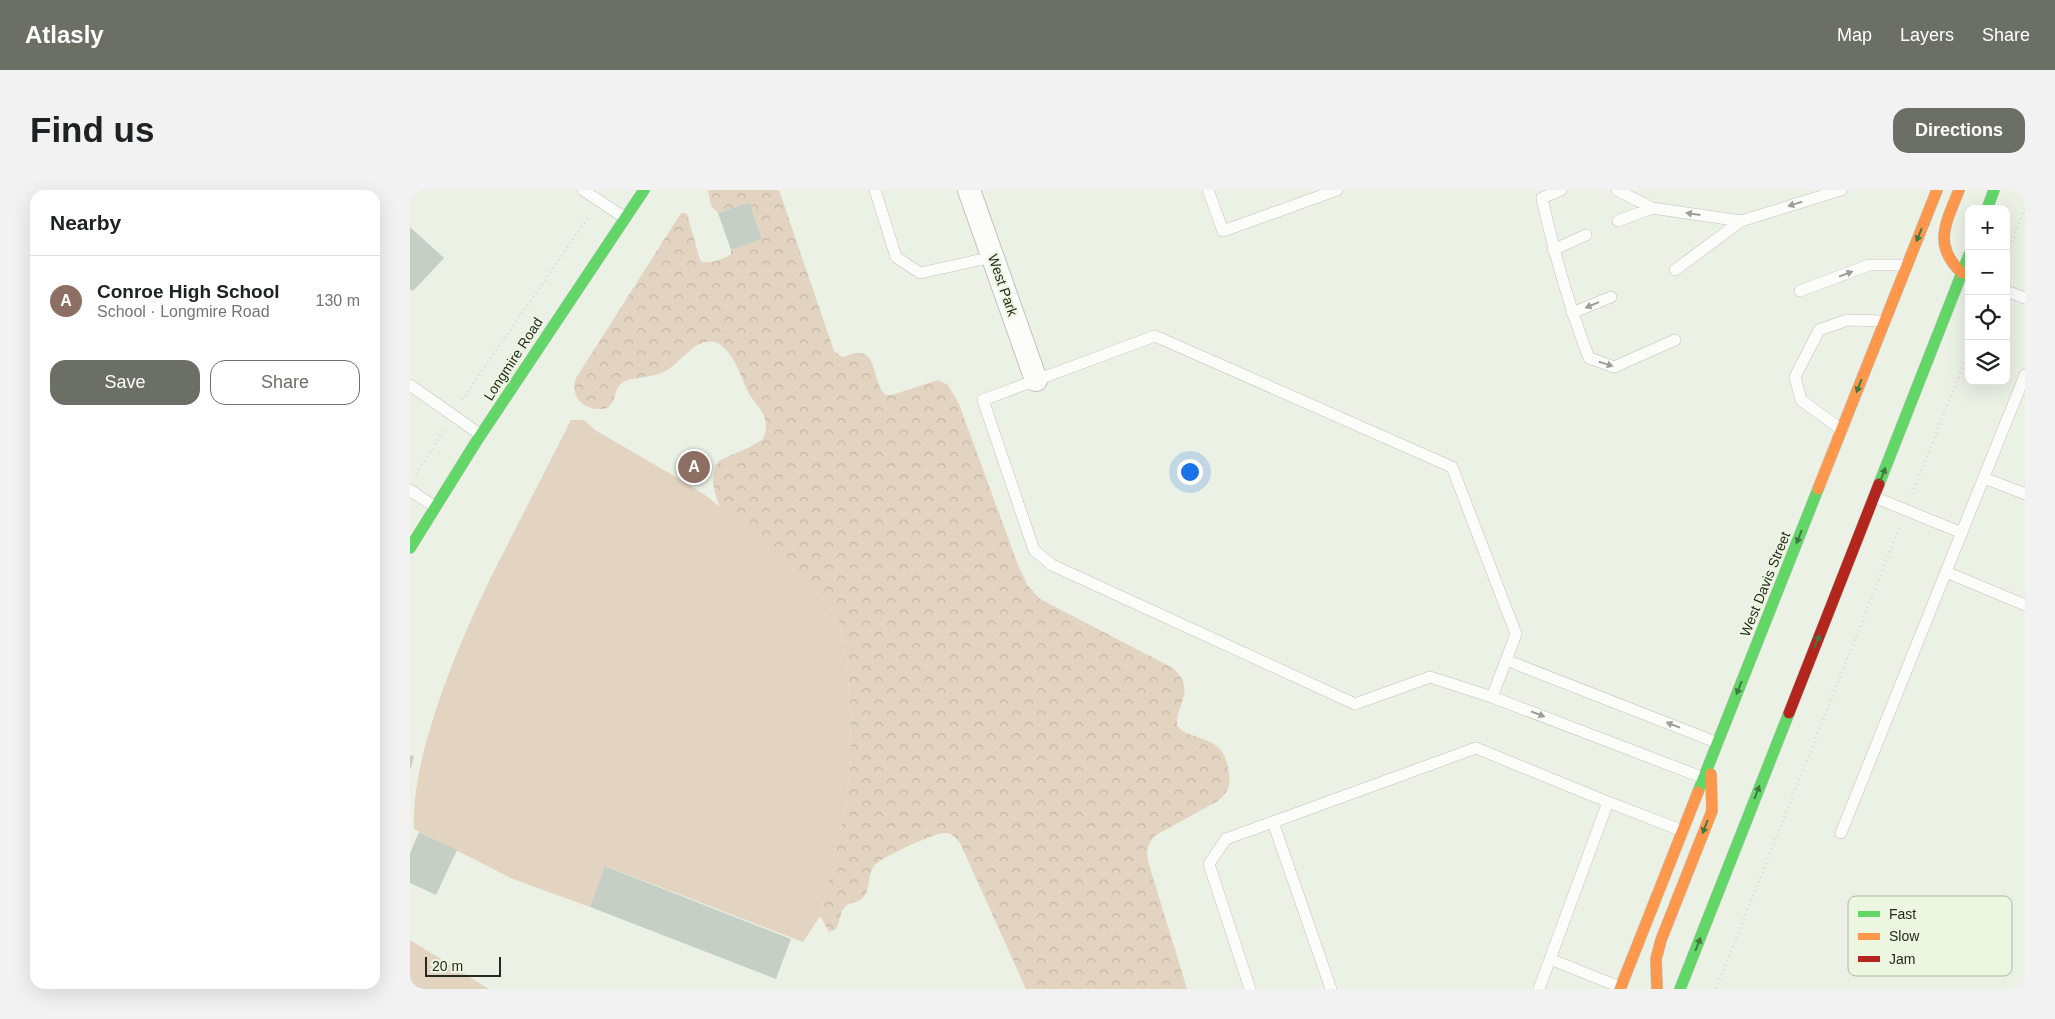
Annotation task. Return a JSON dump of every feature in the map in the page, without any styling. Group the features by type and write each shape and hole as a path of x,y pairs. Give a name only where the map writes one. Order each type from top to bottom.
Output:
{"main road":[{"name":"Longmire Road","path":"410,548 481,435 644,190"},
{"name":"West Davis Street","path":"1621,988 1937,190"},
{"path":"1680,989 1874,498 1965,275 1951,265 1943,244 1946,222 1959,190"},
{"path":"1988,205 1994,190"},
{"path":"1657,989 1656,959 1661,940 1712,811 1710,762"}],"street":[{"name":"West Park","path":"969,190 1036,380"}],"lane":[{"path":"584,190 625,218"},
{"path":"876,190 896,256 920,273 993,257"},
{"path":"1208,190 1223,231 1338,190"},
{"path":"1561,190 1542,198 1553,250 1572,313 1589,358 1614,367 1676,340"},
{"path":"1617,190 1652,208 1741,221"},
{"path":"1674,270 1741,221 1841,190"},
{"path":"1618,221 1652,208"},
{"path":"1553,250 1586,235"},
{"path":"1800,291 1870,265 1907,265"},
{"path":"2010,292 2025,298"},
{"path":"1572,313 1611,297"},
{"path":"1842,430 1801,400 1795,377 1819,330 1847,320 1885,321"},
{"path":"1492,697 1516,634 1452,467 1155,336 983,400 1034,550 1052,565 1355,704 1430,677 1492,697 1704,778"},
{"path":"1841,834 2025,375"},
{"path":"410,385 481,435"},
{"path":"1984,478 2025,494"},
{"path":"410,490 435,507"},
{"path":"1874,498 1962,533"},
{"path":"1946,572 2025,604"},
{"path":"1506,660 1718,743"},
{"path":"1250,989 1209,864 1226,839 1476,748 1683,831"},
{"path":"1539,989 1608,802"},
{"path":"1273,822 1331,989"},
{"path":"1550,959 1621,988"}],"path":[{"path":"414,477 453,415 600,201"},
{"path":"2008,250 2025,208"},
{"path":"1716,989 1965,361"}],"green space":[{"path":"708,190 779,190 834,351 842,357 859,353 866,355 873,365 882,391 886,395 892,395 938,380 948,385 959,404 1018,565 1028,586 1040,599 1173,668 1180,676 1185,690 1177,725 1184,732 1212,743 1222,751 1227,764 1229,779 1228,789 1218,801 1156,835 1149,844 1147,853 1187,989 1026,989 960,843 954,836 947,833 920,841 875,865 871,871 865,895 860,900 844,908 837,927 829,932 820,916 846,805 851,755 850,698 845,646 840,625 829,605 780,557 720,507 713,482 715,466 720,460 763,439 766,423 762,412 746,388 729,353 715,342 706,342 696,346 666,371 622,383 617,388 613,402 607,408 593,408 581,403 575,392 576,378 681,213 686,213 688,217 700,260 703,262 721,259 731,254 731,250 762,239 749,202 718,213 711,206"},
{"path":"571,420 584,420 595,430 708,497 780,557 829,605 840,625 845,646 850,698 851,755 846,805 820,916 803,942 606,866 590,907 513,879 414,829 415,800 420,767 440,698 453,663 493,573"},
{"path":"410,940 489,989 410,989"}],"building":[{"path":"749,202 762,239 731,250 718,213"},
{"path":"410,227 444,258 413,291 410,289"},
{"path":"410,755 414,756 411,768 410,768"},
{"path":"419,832 457,850 436,895 410,883 410,853"},
{"path":"605,866 791,939 776,979 590,907"}],"traffic: fast":[{"path":"410,548 476,442 644,190"},
{"path":"1988,205 1994,190"},
{"path":"1879,484 1965,265"},
{"path":"1698,792 1818,489"},
{"path":"1680,989 1789,713"}],"traffic: slow":[{"path":"1818,489 1937,190"},
{"path":"1959,190 1946,223 1944,243 1947,253 1962,273"},
{"path":"1657,989 1656,959 1661,940 1712,811 1711,774"},
{"path":"1620,989 1698,792"}],"traffic: jam":[{"path":"1789,713 1879,484"}],"place":[{"name":"Conroe High School","path":"694,467"}]}
